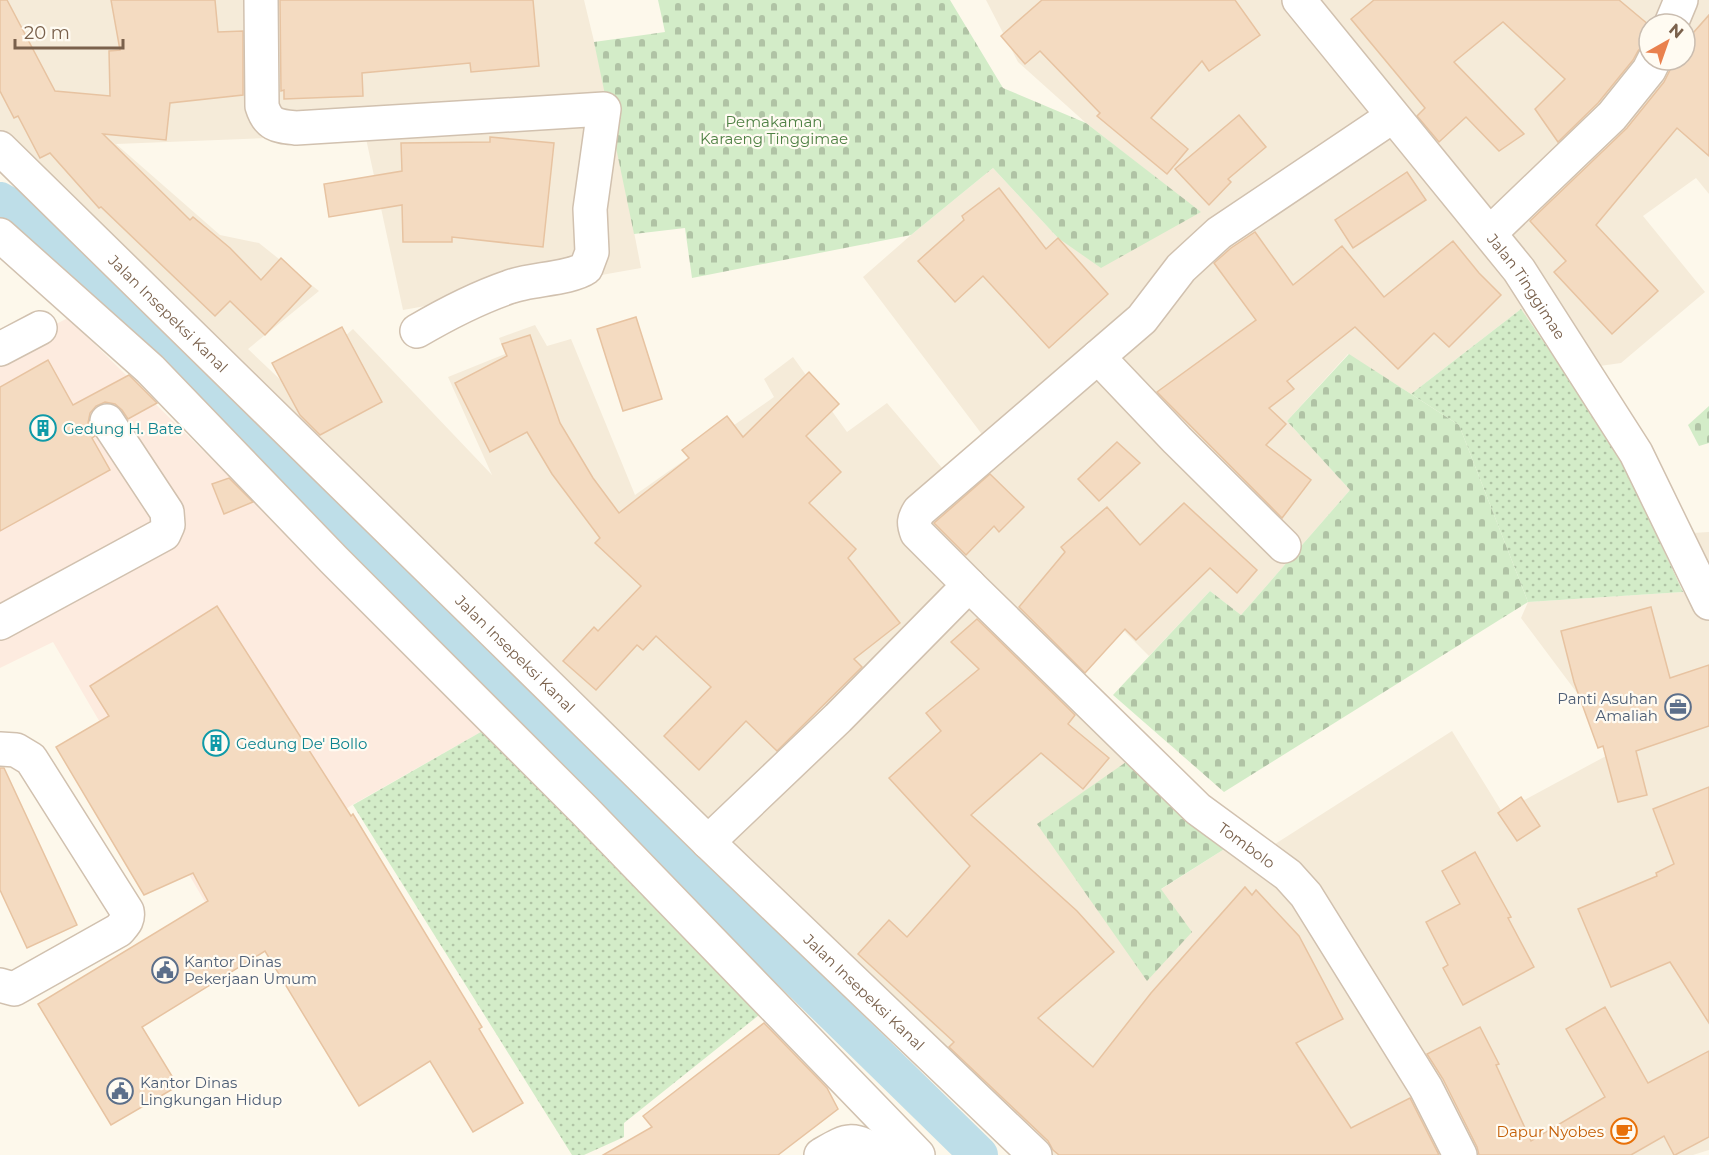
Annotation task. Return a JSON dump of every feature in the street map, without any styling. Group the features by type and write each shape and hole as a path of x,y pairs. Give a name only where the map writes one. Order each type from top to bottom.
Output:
{"street":[{"path":"261,0 262,106 267,119 278,126 308,127 604,110 590,209 592,252 586,268 574,273 510,286 447,314 417,331"},
{"name":"Jalan Tinggimae","path":"1299,0 1519,270 1636,453 1709,603"},
{"path":"1490,233 1612,116 1647,72"},
{"path":"1284,546 1177,441 1098,357 1142,319 1181,268 1219,233 1393,116"},
{"name":"Jalan Insepeksi Kanal","path":"0,148 708,842 1035,1155"},
{"path":"0,236 150,369 334,560 584,810 918,1155"},
{"path":"0,349 40,328"},
{"name":"Tombolo","path":"1098,357 919,511 914,519 917,533 1198,809 1288,875 1306,895 1426,1088 1460,1155"},
{"path":"0,623 164,534 168,525 167,512 107,421"},
{"path":"708,842 838,718 969,585"},
{"path":"0,749 16,750 31,759 128,914 127,920 119,930 14,989 0,985"},
{"path":"821,1155 842,1143 852,1141 866,1145 879,1155"}],"shaded area":[{"path":"0,0 584,0 609,103 641,268 403,310 365,134 116,144 220,235 259,243 319,291 248,349 288,387 353,329 492,475 448,377 505,354 499,338 535,325 547,346 571,339 635,495 774,397 764,379 793,357 847,432 887,403 948,475 987,441 863,277 993,168 1058,238 1200,212 1086,123 1018,62 986,0 1709,0 1709,194 1696,178 1643,216 1705,292 1621,363 1564,371 1521,309 1411,394 1348,354 1287,421 1350,490 1241,615 1210,591 1149,656 1120,627 1060,668 1129,760 1160,890 1226,848 1269,848 1452,731 1502,812 1619,749 1521,618 1528,602 1692,590 1692,533 1709,532 1709,1150 1693,1155 1016,1155 0,166"},
{"path":"68,318 486,729 352,805 205,902 53,642 0,668 0,352"}],"green space":[{"name":"Pemakaman Karaeng Tinggimae","path":"658,0 950,0 1003,88 1086,123 1201,212 1101,268 1058,238 993,168 911,235 692,278 685,228 634,234 594,42 665,32"},
{"path":"1521,309 1616,447 1683,592 1528,602 1459,425 1411,394"},
{"path":"1349,354 1459,425 1528,602 1224,792 1113,695 1210,591 1241,615 1350,490 1287,421"},
{"path":"1709,406 1709,443 1699,446 1688,425"},
{"path":"486,729 759,1015 624,1123 624,1137 584,1155 572,1155 353,805"},
{"path":"1129,760 1226,848 1161,889 1192,932 1147,981 1037,824"}],"building":[{"path":"0,0 7,0 55,91 110,96 109,51 120,50 111,0 215,0 218,32 243,31 243,95 170,103 166,140 103,134 190,220 193,217 230,248 261,280 281,258 311,286 265,335 230,301 215,316 101,207 99,208 50,153 40,158 18,116 14,118 0,91"},
{"path":"280,0 533,0 539,66 471,72 470,63 362,73 363,96 284,99 284,90 281,91"},
{"path":"1042,0 1235,0 1260,35 1209,71 1202,61 1151,118 1188,149 1167,174 1097,116 1100,113 1040,51 1025,64 1001,36"},
{"path":"1374,0 1619,0 1637,15 1637,53 1598,103 1558,142 1535,109 1565,79 1503,22 1454,62 1524,134 1499,151 1466,117 1439,142 1417,116 1425,108 1351,19"},
{"path":"1709,15 1709,156 1677,128 1596,225 1658,291 1612,334 1554,272 1566,261 1530,221 1627,128 1664,82 1669,72 1697,72 1697,28"},
{"path":"1239,115 1266,147 1228,179 1231,182 1209,205 1175,169"},
{"path":"490,137 554,143 543,247 452,237 452,242 403,242 402,205 329,217 324,184 402,171 401,143 490,142"},
{"path":"1407,172 1426,200 1353,248 1335,220"},
{"path":"999,188 1046,249 1058,238 1108,294 1049,348 983,276 955,302 918,261 964,220 962,216"},
{"path":"1255,232 1293,285 1342,246 1384,297 1453,241 1479,273 1501,295 1449,347 1434,333 1398,369 1355,327 1287,381 1294,389 1269,408 1286,424 1266,445 1311,480 1282,518 1157,392 1256,320 1214,263"},
{"path":"636,317 662,399 623,411 597,329"},
{"path":"342,327 382,402 320,435 300,415 272,363"},
{"path":"530,335 560,423 593,478 619,513 689,458 682,450 727,416 743,437 809,372 839,404 806,436 841,472 809,503 856,549 848,558 900,623 854,659 862,667 777,751 746,721 699,770 664,736 711,687 656,636 643,650 637,645 596,690 563,661 594,627 598,631 641,586 595,543 600,538 552,474 527,432 490,452 455,383 507,356 502,344"},
{"name":"Gedung H. Bate","path":"48,360 73,405 129,375 157,403 128,419 115,404 105,402 96,406 90,413 88,423 95,436 92,438 110,470 0,531 0,387"},
{"path":"1117,442 1140,463 1099,501 1078,479"},
{"path":"990,474 1024,507 999,532 994,526 966,555 934,523"},
{"path":"229,478 253,502 224,514 212,484"},
{"path":"1184,503 1257,570 1237,593 1210,568 1136,640 1125,629 1085,673 1019,607 1065,552 1061,547 1107,507 1140,545"},
{"path":"217,606 351,816 353,814 482,1027 479,1029 523,1103 473,1132 430,1061 359,1106 265,951 142,1027 178,1086 111,1125 38,1004 208,901 193,873 144,895 56,747 109,716 90,686"},
{"path":"1651,607 1670,678 1709,665 1709,726 1636,751 1647,795 1618,802 1603,746 1598,748 1574,682 1561,631"},
{"path":"977,619 1075,715 1068,724 1109,758 1083,789 1041,753 971,815 1077,911 1114,952 1038,1018 1093,1067 1151,993 1245,887 1252,895 1256,890 1299,936 1343,1019 1296,1043 1351,1128 1410,1098 1439,1155 1059,1155 1048,1141 949,1047 954,1042 858,954 889,920 907,937 970,866 889,778 941,731 926,713 979,669 951,642"},
{"path":"0,768 4,768 77,925 27,948 0,890"},
{"path":"1709,787 1709,1023 1670,962 1611,987 1578,909 1657,876 1656,873 1674,864 1653,809"},
{"path":"1521,797 1540,826 1517,841 1498,813"},
{"path":"1475,852 1511,917 1508,918 1534,967 1463,1005 1443,968 1448,965 1426,922 1460,904 1442,871"},
{"path":"1605,1007 1648,1083 1709,1051 1709,1137 1675,1155 1664,1136 1631,1155 1479,1155 1443,1079 1427,1054 1480,1027 1499,1064 1496,1065 1531,1141 1605,1097 1566,1029"},
{"path":"764,1023 827,1088 838,1109 778,1155 603,1155 652,1127 643,1116"}],"waterway":[{"path":"0,201 9,206 979,1155"}],"place":[{"name":"Gedung H. Bate","path":"43,428"},
{"name":"Panti Asuhan Amaliah","path":"1678,707"},
{"name":"Gedung De' Bollo","path":"216,743"},
{"name":"Kantor Dinas Pekerjaan Umum","path":"165,970"},
{"name":"Kantor Dinas Lingkungan Hidup","path":"120,1091"},
{"name":"Dapur Nyobes","path":"1624,1131"}]}
